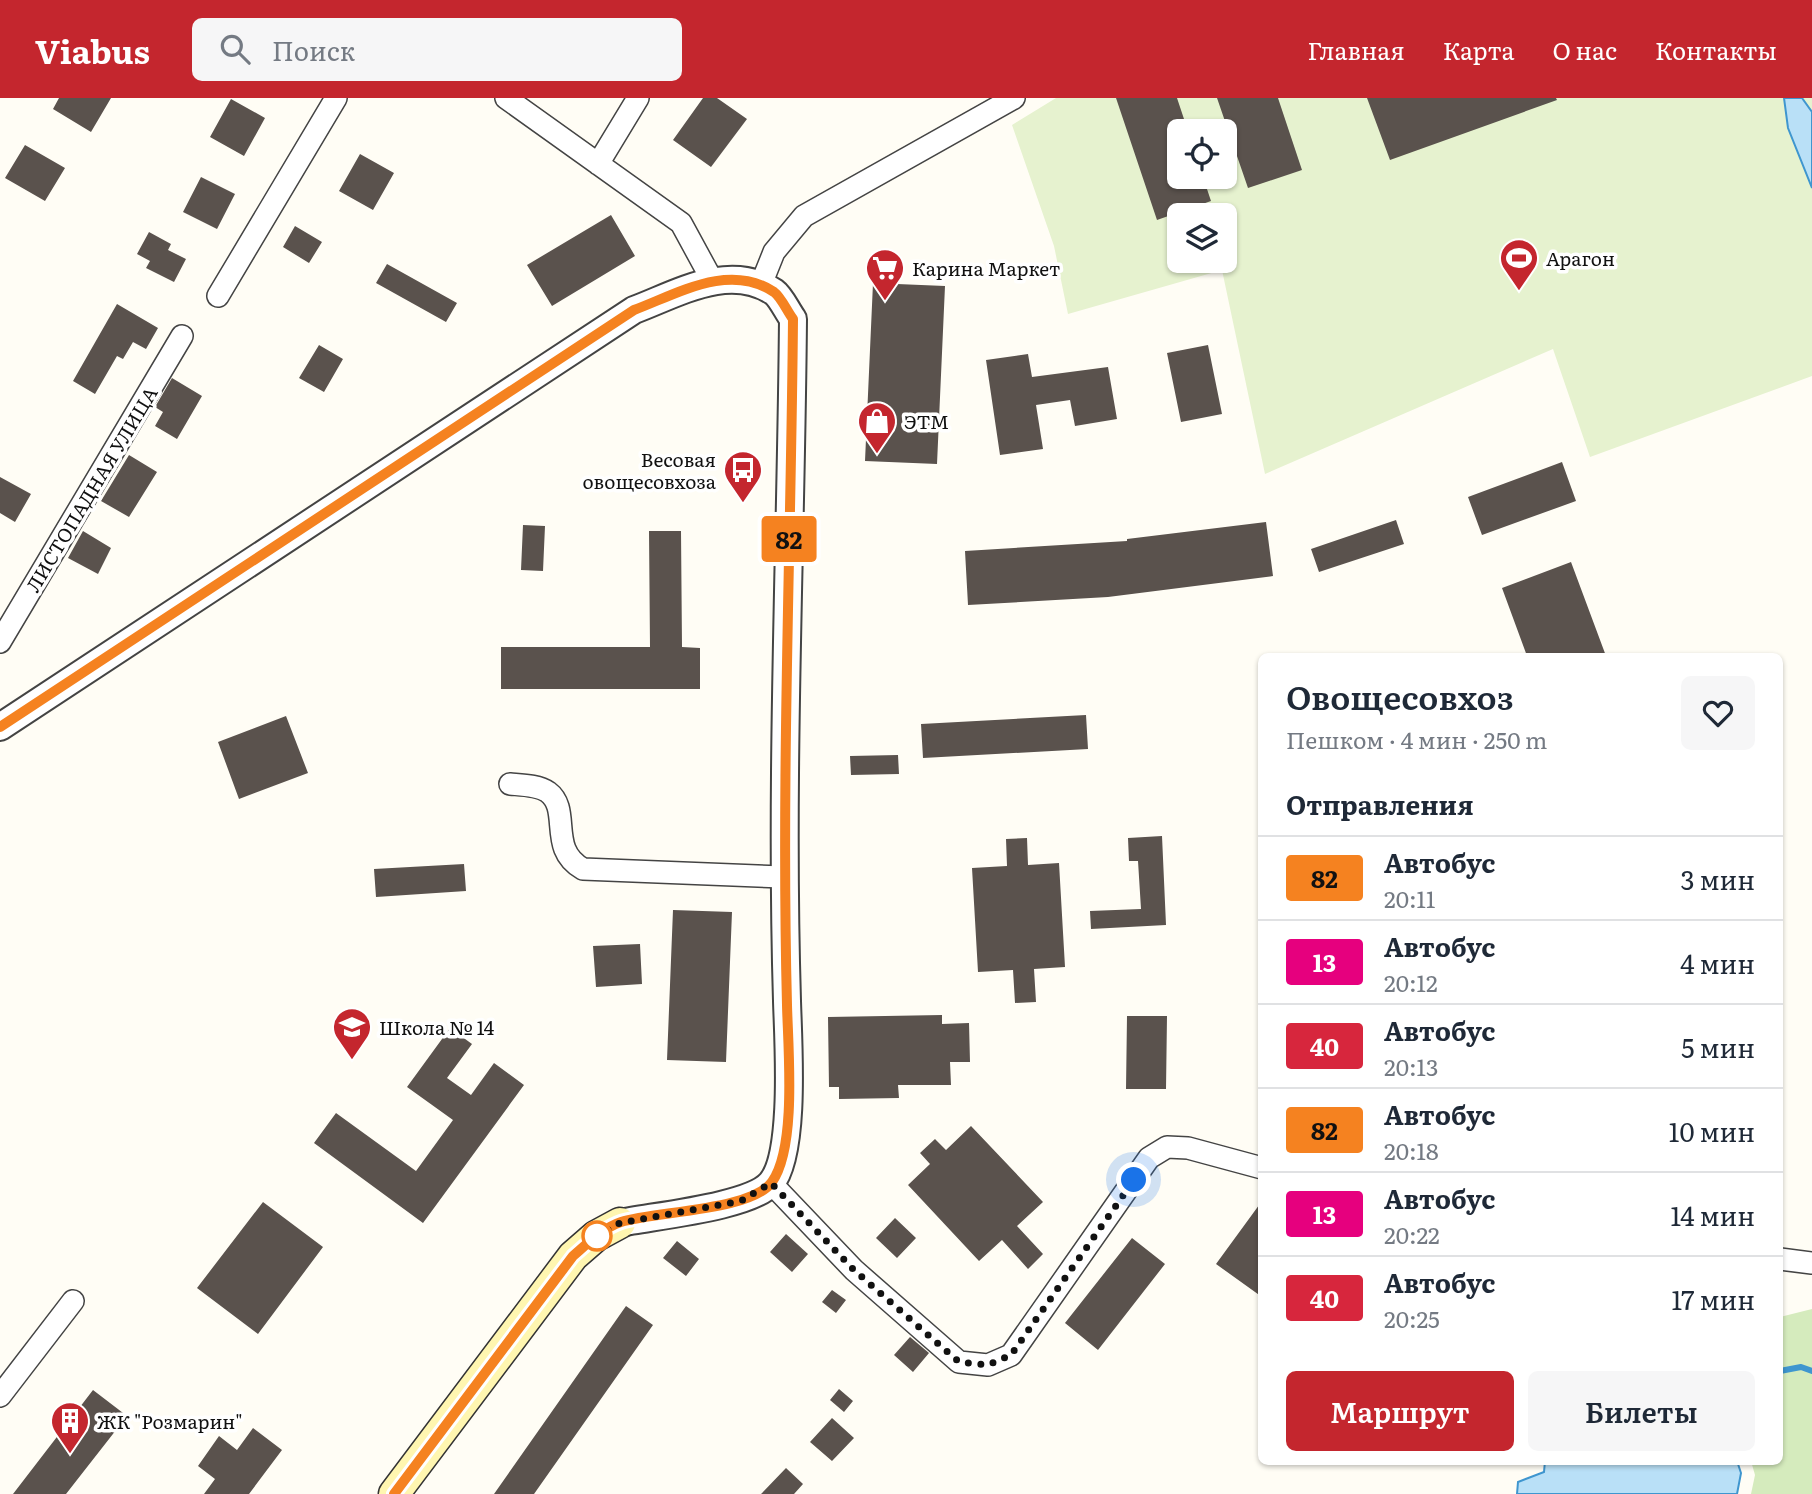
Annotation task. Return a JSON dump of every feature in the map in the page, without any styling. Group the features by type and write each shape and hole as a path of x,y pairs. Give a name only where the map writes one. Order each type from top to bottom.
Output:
{"main road":[{"path":"394,1494 573,1256 596,1236 620,1223"}],"street":[{"path":"218,296 335,98"},
{"path":"506,98 681,223 712,280"},
{"path":"598,164 638,98"},
{"path":"760,287 774,252 804,216 1014,98"},
{"path":"1,725 634,310 712,280 740,279 775,293 793,319 783,877 790,1093 782,1153 771,1183 741,1201 620,1223"},
{"name":"ЛИСТОПАДНАЯ УЛИЦА","path":"0,642 182,336"},
{"path":"510,784 547,791 554,798 564,852 571,862 583,869 783,877"},
{"path":"771,1183 854,1270 959,1362 988,1365 1011,1355 1149,1158 1167,1147 1188,1148 1258,1167"},
{"path":"1783,1259 1812,1263"},
{"path":"0,1396 73,1301"}],"green space":[{"name":"Арагон","path":"1056,98 1812,98 1812,376 1590,457 1553,349 1265,474 1223,273 1237,273 1237,203 1167,203 1167,273 1212,273 1068,314 1054,246 1012,125"},
{"path":"1812,1309 1812,1494 1751,1494 1755,1475 1752,1465 1783,1465 1783,1316"}],"water":[{"path":"1784,98 1802,98 1812,112 1812,188 1788,128"},
{"path":"1545,1465 1738,1465 1741,1473 1737,1494 1517,1494 1518,1482 1544,1472"}],"building":[{"path":"59,98 111,98 91,132 53,109"},
{"path":"703,98 717,98 747,119 711,167 673,140"},
{"path":"1116,98 1177,98 1184,119 1167,119 1167,189 1207,189 1211,201 1167,203 1167,216 1157,220"},
{"path":"1217,98 1278,98 1302,170 1248,188 1237,156 1237,119 1224,119"},
{"path":"1367,98 1556,98 1557,100 1390,160"},
{"path":"231,99 265,118 244,156 210,137"},
{"path":"25,145 65,168 45,201 5,178"},
{"path":"360,154 394,173 373,210 339,191"},
{"path":"201,177 235,194 217,229 183,212"},
{"path":"611,215 635,256 552,306 527,265"},
{"path":"295,226 322,242 309,263 283,247"},
{"path":"149,232 171,244 168,250 186,259 174,282 146,268 150,261 137,254"},
{"path":"387,264 457,303 446,322 376,283"},
{"path":"873,283 945,286 937,464 865,461"},
{"path":"117,304 158,328 146,349 133,342 123,359 117,356 95,394 73,381"},
{"path":"319,345 343,359 324,392 299,378"},
{"path":"1208,345 1222,414 1181,422 1167,353"},
{"path":"1028,354 1032,377 1108,367 1117,419 1075,426 1070,400 1036,405 1043,449 1000,455 986,360"},
{"path":"172,378 202,396 177,439 155,426 163,412 155,407"},
{"path":"129,455 157,472 129,517 101,501"},
{"path":"1562,462 1576,501 1482,535 1468,497"},
{"path":"0,477 31,494 15,522 0,513"},
{"path":"1396,520 1404,544 1319,572 1311,549"},
{"path":"1266,522 1273,576 1108,597 968,605 965,551 1127,541"},
{"path":"523,525 545,526 543,571 521,570"},
{"path":"83,531 111,548 98,574 68,558"},
{"path":"649,531 681,531 682,647 700,648 700,689 501,689 501,647 650,647"},
{"path":"1571,562 1605,653 1526,653 1502,588"},
{"path":"1086,715 1088,749 923,758 921,724"},
{"path":"286,716 308,773 239,799 218,742"},
{"path":"898,755 899,774 851,775 850,756"},
{"path":"1162,836 1166,925 1091,929 1090,911 1141,909 1138,861 1129,861 1128,838"},
{"path":"1027,838 1028,865 1059,863 1065,967 1034,969 1036,1002 1015,1003 1013,970 978,972 972,868 1007,866 1006,839"},
{"path":"464,864 466,891 376,897 374,869"},
{"path":"673,910 732,912 726,1062 667,1060"},
{"path":"640,944 642,984 596,987 593,946"},
{"path":"942,1015 942,1024 969,1023 970,1062 950,1062 951,1085 898,1085 899,1098 839,1099 839,1087 829,1087 828,1017"},
{"path":"1127,1016 1167,1016 1166,1089 1126,1089"},
{"path":"450,1028 472,1044 447,1078 471,1095 494,1063 524,1085 423,1223 314,1143 336,1113 416,1171 453,1120 407,1087"},
{"path":"971,1126 1043,1202 1017,1226 1043,1254 1028,1269 1002,1240 979,1261 908,1185 930,1164 920,1153 935,1139 946,1150"},
{"path":"263,1202 323,1247 258,1334 197,1288"},
{"path":"1258,1206 1258,1294 1216,1264"},
{"path":"895,1218 916,1238 897,1258 876,1238"},
{"path":"786,1234 808,1254 792,1272 770,1252"},
{"path":"1132,1238 1165,1264 1098,1350 1065,1323"},
{"path":"677,1241 699,1259 686,1276 663,1258"},
{"path":"832,1290 846,1300 836,1313 822,1302"},
{"path":"626,1306 653,1325 534,1494 494,1494"},
{"path":"910,1337 929,1353 913,1372 894,1355"},
{"path":"839,1389 853,1401 844,1412 830,1400"},
{"name":"ЖК \"Розмарин\"","path":"93,1390 127,1416 66,1494 13,1494"},
{"path":"832,1418 854,1438 832,1461 810,1442"},
{"path":"253,1428 282,1450 249,1494 204,1494 215,1479 198,1466 219,1436 237,1450"},
{"path":"786,1468 803,1484 794,1494 761,1494"}],"waterway":[{"path":"1783,1370 1801,1367 1812,1371"}],"bus line":[{"name":"82","path":"0,727 634,310 712,280 740,279 775,293 793,319 783,877 790,1093 782,1153 771,1183 741,1201 620,1223 596,1236 573,1256 394,1494"}],"place":[{"name":"Арагон","path":"1519,292"},
{"name":"Карина Маркет","path":"885,302"},
{"name":"ЭТМ","path":"877,455"},
{"name":"Весовая овощесовхоза","path":"743,504"},
{"name":"Школа № 14","path":"352,1061"},
{"name":"ЖК \"Розмарин\"","path":"70,1455"}],"route":[{"path":"597,1236 620,1223 741,1201 771,1183 854,1270 959,1362 988,1365 1011,1355 1134,1180"}]}
